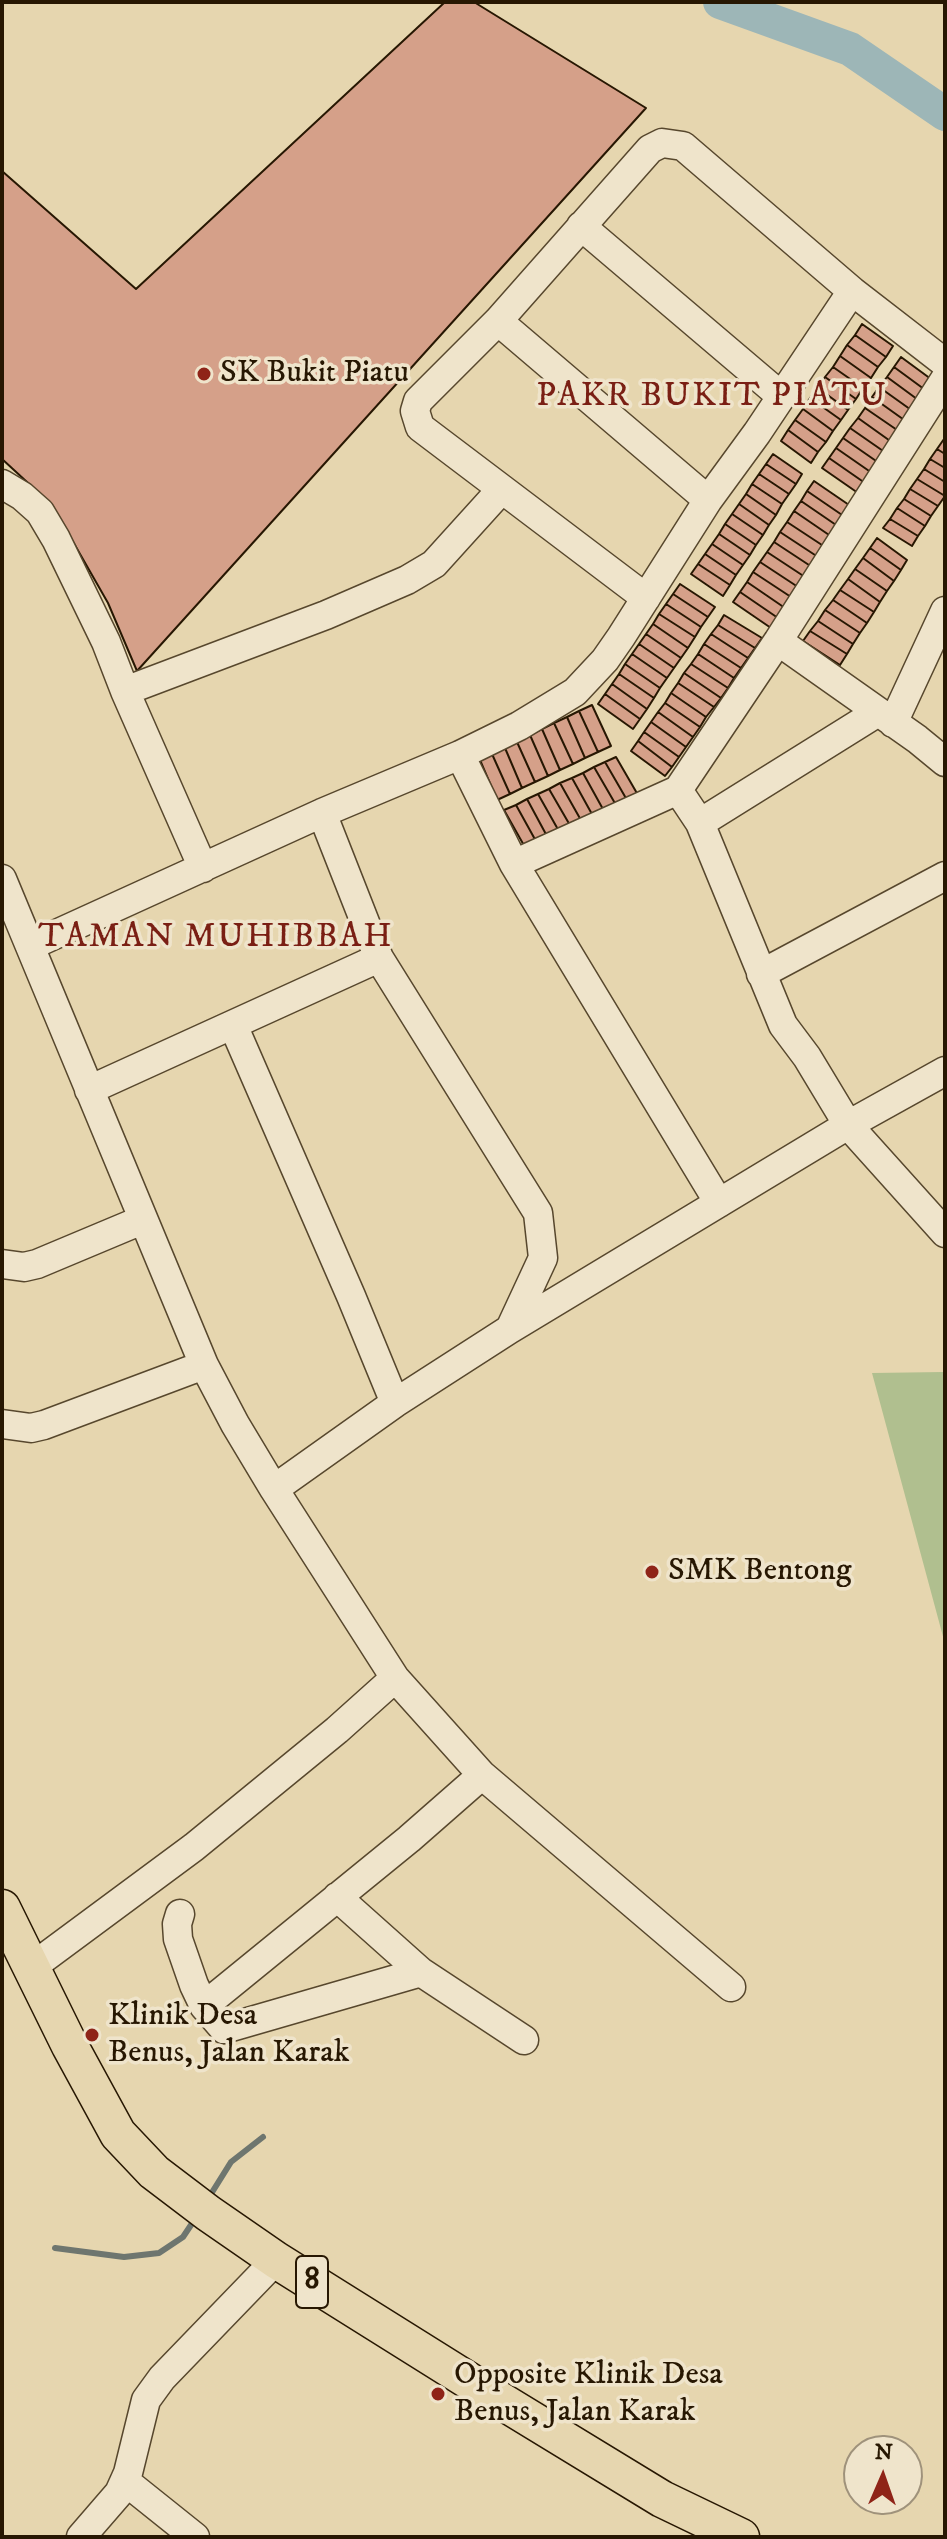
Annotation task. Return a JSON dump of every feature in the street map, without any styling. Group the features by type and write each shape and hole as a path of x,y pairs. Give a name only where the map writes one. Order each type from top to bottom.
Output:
{"main road":[{"name":"8","path":"6,1925 32,1967 118,2134 154,2172 276,2260 662,2499 741,2537"}],"street":[{"path":"646,598 420,427 415,411 418,401 498,321 650,149 662,143 683,146 852,291 945,363"},
{"path":"581,226 781,396"},
{"path":"30,946 322,813 460,755 540,714 575,692 605,660 708,500 852,291"},
{"path":"498,321 708,500"},
{"path":"514,864 678,790 778,641 945,379"},
{"path":"2,484 40,512 106,642 203,868"},
{"path":"125,691 326,615 407,580 434,564 501,490"},
{"path":"700,823 886,718 945,611"},
{"path":"778,641 945,762"},
{"path":"460,755 514,864 719,1203"},
{"path":"678,790 700,823 783,1025 807,1057 848,1125 945,1233"},
{"path":"322,813 379,958 538,1213 543,1258 510,1329"},
{"path":"761,974 945,876"},
{"path":"2,879 204,1365 274,1489 395,1678 433,1724 482,1775 731,1987"},
{"path":"89,1090 379,958"},
{"path":"233,1025 395,1403"},
{"path":"274,1489 395,1403 510,1329 848,1125 945,1071"},
{"path":"2,1264 12,1267 37,1264 142,1220"},
{"path":"2,1424 31,1428 44,1425 204,1365"},
{"path":"32,1967 216,1829 395,1678"},
{"path":"204,2006 409,1839 482,1775"},
{"path":"337,1897 421,1972 524,2040"},
{"path":"180,1914 178,1939 204,2006 224,2029 421,1972"},
{"path":"81,2537 119,2493 125,2481 146,2400 162,2378 276,2260"},
{"path":"125,2481 195,2537"}],"green space":[{"path":"945,1357 945,1644 872,1373 943,1372"}],"building":[{"name":"SK Bukit Piatu","path":"445,2 474,2 646,108 137,671 108,603 52,505 2,459 2,171 136,289"},
{"path":"862,324 893,346 886,357 855,335"},
{"path":"855,335 886,357 878,367 847,345"},
{"path":"847,345 878,367 871,378 840,356"},
{"path":"840,356 871,378 863,388 833,367"},
{"path":"901,357 935,382 928,392 894,367"},
{"path":"833,367 863,388 856,399 825,377"},
{"path":"894,367 928,392 921,402 887,377"},
{"path":"825,377 856,399 848,410 818,388"},
{"path":"887,377 921,402 914,412 879,387"},
{"path":"879,387 914,412 907,422 872,397"},
{"path":"818,388 848,410 841,420 810,398"},
{"path":"872,397 907,422 900,432 865,408"},
{"path":"810,398 841,420 833,431 803,409"},
{"path":"865,408 900,432 893,443 858,418"},
{"path":"803,409 833,431 826,442 795,420"},
{"path":"858,418 893,443 886,453 850,428"},
{"path":"795,420 826,442 818,452 788,430"},
{"path":"850,428 886,453 879,463 843,438"},
{"path":"788,430 818,452 811,463 781,441"},
{"path":"843,438 879,463 872,473 836,448"},
{"path":"945,440 945,454 937,449"},
{"path":"836,448 872,473 865,483 829,458"},
{"path":"937,449 945,454 945,468 930,459"},
{"path":"773,454 802,474 796,484 766,464"},
{"path":"829,458 865,483 858,493 822,468"},
{"path":"930,459 945,468 945,482 924,469"},
{"path":"766,464 796,484 789,494 759,474"},
{"path":"924,469 945,482 945,496 917,479"},
{"path":"759,474 789,494 782,504 752,484"},
{"path":"917,479 945,496 938,506 910,489"},
{"path":"814,481 852,507 845,517 807,491"},
{"path":"752,484 782,504 776,515 746,494"},
{"path":"910,489 938,506 931,516 904,499"},
{"path":"807,491 845,517 839,527 801,501"},
{"path":"746,494 776,515 769,525 739,504"},
{"path":"904,499 931,516 925,526 897,508"},
{"path":"801,501 839,527 832,537 794,511"},
{"path":"739,504 769,525 763,535 732,514"},
{"path":"897,508 925,526 918,536 890,519"},
{"path":"794,511 832,537 825,547 787,522"},
{"path":"732,514 763,535 756,545 725,524"},
{"path":"890,519 918,536 912,546 883,528"},
{"path":"787,522 825,547 818,557 780,532"},
{"path":"725,524 756,545 750,555 719,534"},
{"path":"780,532 818,557 812,567 774,542"},
{"path":"719,534 750,555 743,565 712,544"},
{"path":"877,538 907,560 901,570 870,548"},
{"path":"774,542 812,567 805,577 767,552"},
{"path":"712,544 743,565 736,575 705,554"},
{"path":"870,548 901,570 894,581 863,558"},
{"path":"767,552 805,577 798,587 760,562"},
{"path":"705,554 736,575 730,585 698,564"},
{"path":"863,558 894,581 887,591 855,569"},
{"path":"760,562 798,587 791,597 753,572"},
{"path":"698,564 730,585 723,596 691,574"},
{"path":"855,569 887,591 880,602 848,579"},
{"path":"753,572 791,597 785,608 747,582"},
{"path":"848,579 880,602 874,612 840,590"},
{"path":"747,582 785,608 778,618 740,592"},
{"path":"680,584 715,607 708,617 673,594"},
{"path":"840,590 874,612 867,623 833,600"},
{"path":"740,592 778,618 771,628 733,602"},
{"path":"673,594 708,617 701,627 666,604"},
{"path":"833,600 867,623 860,633 825,610"},
{"path":"666,604 701,627 695,637 659,614"},
{"path":"825,610 860,633 853,644 818,621"},
{"path":"659,614 695,637 688,648 653,624"},
{"path":"724,615 762,638 755,648 718,625"},
{"path":"818,621 853,644 847,654 810,631"},
{"path":"653,624 688,648 681,658 646,634"},
{"path":"718,625 755,648 748,658 711,634"},
{"path":"810,631 847,654 840,665 803,641"},
{"path":"646,634 681,658 674,668 639,644"},
{"path":"711,634 748,658 741,668 704,644"},
{"path":"639,644 674,668 667,678 632,654"},
{"path":"704,644 741,668 734,678 698,654"},
{"path":"632,654 667,678 660,688 625,664"},
{"path":"698,654 734,678 728,688 691,664"},
{"path":"625,664 660,688 654,698 619,674"},
{"path":"691,664 728,688 721,698 684,673"},
{"path":"684,673 721,698 714,707 678,683"},
{"path":"619,674 654,698 647,709 612,684"},
{"path":"678,683 714,707 706,717 671,693"},
{"path":"612,684 647,709 640,719 605,694"},
{"path":"671,693 706,717 700,727 665,703"},
{"path":"605,694 640,719 633,729 598,704"},
{"path":"665,703 700,727 693,737 658,712"},
{"path":"592,705 611,746 598,752 579,711"},
{"path":"579,711 598,752 585,758 567,717"},
{"path":"658,712 693,737 686,747 651,722"},
{"path":"567,717 585,758 573,764 554,723"},
{"path":"651,722 686,747 679,757 644,732"},
{"path":"554,723 573,764 560,770 542,729"},
{"path":"542,729 560,770 548,776 530,735"},
{"path":"644,732 679,757 672,767 638,741"},
{"path":"530,735 548,776 535,782 517,742"},
{"path":"638,741 672,767 665,776 631,751"},
{"path":"517,742 535,782 522,788 505,748"},
{"path":"505,748 522,788 510,794 492,754"},
{"path":"492,754 510,794 497,800 480,760"},
{"path":"616,757 638,795 627,800 605,762"},
{"path":"605,762 627,800 616,805 594,767"},
{"path":"594,767 616,805 604,811 583,773"},
{"path":"583,773 604,811 593,816 572,778"},
{"path":"572,778 593,816 582,822 560,783"},
{"path":"560,783 582,822 571,827 549,789"},
{"path":"549,789 571,827 560,833 538,794"},
{"path":"538,794 560,833 548,838 527,799"},
{"path":"527,799 548,838 537,843 516,805"},
{"path":"516,805 537,843 526,849 504,810"}],"waterway":[{"path":"720,2 850,49 945,114"},
{"path":"211,2194 231,2162 263,2137"},
{"path":"55,2248 124,2257 159,2253 183,2237 193,2222"}],"place":[{"name":"SK Bukit Piatu","path":"204,374"},
{"name":"SMK Bentong","path":"652,1572"},
{"name":"Klinik Desa Benus, Jalan Karak","path":"92,2035"},
{"name":"Opposite Klinik Desa Benus, Jalan Karak","path":"438,2394"}],"district":[{"name":"PAKR BUKIT PIATU","path":"712,398"},
{"name":"TAMAN MUHIBBAH","path":"216,939"}]}
